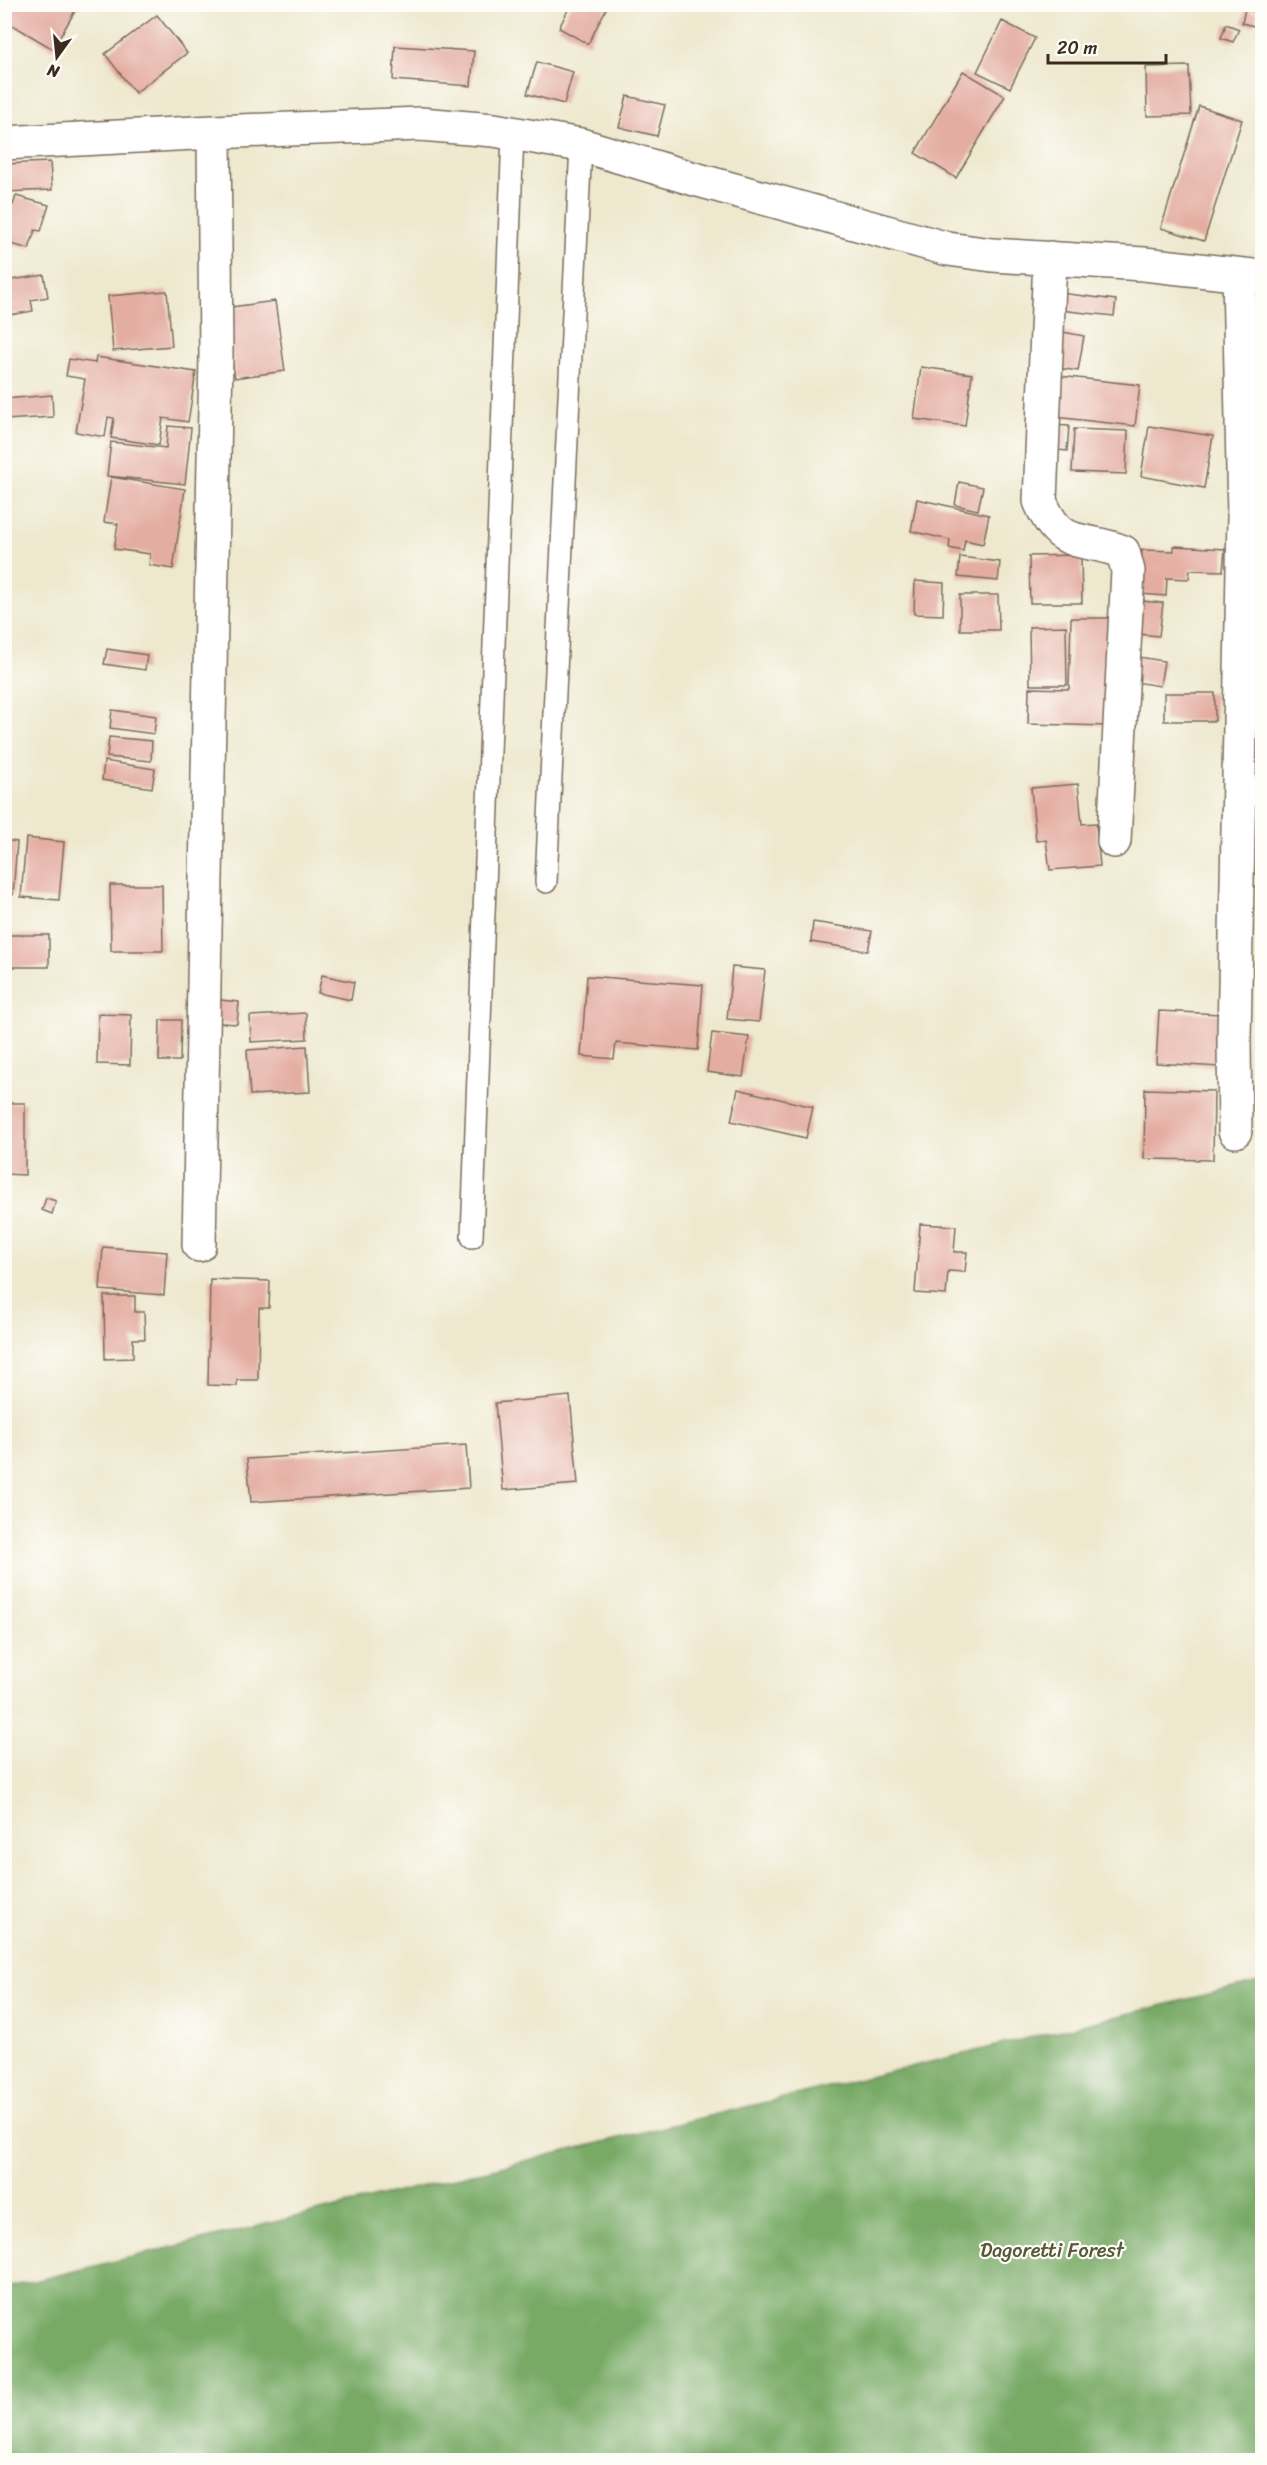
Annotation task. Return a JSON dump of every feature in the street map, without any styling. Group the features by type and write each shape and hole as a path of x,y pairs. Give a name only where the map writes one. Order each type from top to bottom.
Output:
{"street":[{"path":"4,143 420,124 494,130 581,145 948,249 1144,264 1251,276 1234,1040 1235,1131"},
{"path":"199,1245 216,355 214,132"},
{"path":"1050,258 1040,501 1047,517 1065,537 1082,543 1109,546 1123,552 1128,571 1114,841"}],"lane":[{"path":"472,1237 513,133"},
{"path":"546,882 581,145"}],"green space":[{"name":"Dagoretti Forest","path":"1262,1981 1262,2460 5,2460 5,2288"}],"building":[{"path":"12,4 79,4 53,49 4,20"},
{"path":"571,4 598,4 606,9 588,44 559,28"},
{"path":"1245,9 1258,13 1254,26 1242,23"},
{"path":"157,15 187,53 135,93 105,54"},
{"path":"1262,18 1262,37 1257,35"},
{"path":"1002,21 1035,38 1010,88 977,72"},
{"path":"1226,24 1239,29 1233,42 1221,38"},
{"path":"395,46 474,51 471,86 393,80"},
{"path":"537,62 573,72 564,104 527,94"},
{"path":"1189,66 1191,115 1147,116 1146,67"},
{"path":"963,71 1005,96 956,178 915,153"},
{"path":"627,96 665,105 657,136 619,127"},
{"path":"1199,106 1242,120 1204,241 1161,228"},
{"path":"50,162 52,190 4,192 4,164"},
{"path":"16,196 49,205 41,231 35,230 29,249 4,242 4,203 13,205"},
{"path":"44,275 48,297 31,300 33,311 4,316 4,281"},
{"path":"167,291 172,346 113,351 108,296"},
{"path":"1060,293 1116,300 1114,316 1059,310"},
{"path":"275,301 285,371 235,378 224,308"},
{"path":"1253,307 1262,307 1262,347 1253,347"},
{"path":"1058,331 1084,336 1078,371 1052,367"},
{"path":"96,357 196,372 188,422 163,418 159,445 111,438 114,418 108,417 105,437 76,432 85,379 66,376 69,359 95,363"},
{"path":"921,367 972,374 965,426 914,419"},
{"path":"1059,376 1140,385 1135,426 1055,417"},
{"path":"52,395 53,417 4,420 4,399"},
{"path":"1050,425 1069,426 1067,451 1048,449"},
{"path":"168,426 191,428 185,484 107,476 111,442 166,448"},
{"path":"1149,426 1213,436 1204,488 1141,476"},
{"path":"1074,429 1128,431 1126,474 1072,472"},
{"path":"111,477 185,489 173,569 149,565 150,554 114,549 118,524 104,522"},
{"path":"959,482 983,487 978,510 955,505"},
{"path":"917,499 989,515 983,544 965,540 963,551 949,548 950,540 911,531"},
{"path":"1174,546 1225,549 1223,571 1190,570 1189,579 1167,578 1166,596 1140,594 1142,550 1174,551"},
{"path":"1081,555 1082,603 1030,603 1029,556"},
{"path":"960,557 1000,562 998,581 958,577"},
{"path":"915,581 944,583 943,615 914,614"},
{"path":"960,595 998,595 999,630 960,630"},
{"path":"1141,601 1163,603 1159,636 1138,634"},
{"path":"1071,618 1111,618 1110,726 1028,724 1029,688 1069,689"},
{"path":"1066,626 1067,685 1030,685 1029,627"},
{"path":"107,649 147,655 145,670 104,664"},
{"path":"1139,657 1164,661 1160,686 1135,682"},
{"path":"1164,693 1215,693 1215,721 1164,721"},
{"path":"112,710 156,716 154,734 110,728"},
{"path":"109,737 152,741 151,761 107,757"},
{"path":"104,761 155,769 152,788 102,780"},
{"path":"1078,784 1082,824 1096,823 1100,866 1050,870 1046,840 1036,841 1031,788"},
{"path":"26,838 64,842 59,900 21,897"},
{"path":"4,840 17,842 13,895 4,894"},
{"path":"110,885 162,885 163,951 111,951"},
{"path":"813,922 872,931 868,951 811,942"},
{"path":"4,935 49,935 49,967 4,967"},
{"path":"732,967 765,970 759,1022 727,1019"},
{"path":"322,975 354,982 351,1000 318,993"},
{"path":"587,976 703,985 698,1050 616,1043 614,1059 581,1056"},
{"path":"210,999 239,1002 237,1024 208,1022"},
{"path":"1159,1011 1221,1014 1219,1067 1156,1063"},
{"path":"306,1013 307,1039 251,1042 250,1016"},
{"path":"98,1014 131,1015 130,1065 97,1064"},
{"path":"160,1020 181,1020 180,1061 159,1061"},
{"path":"712,1033 749,1037 743,1077 707,1072"},
{"path":"307,1046 310,1092 250,1095 247,1050"},
{"path":"738,1089 813,1107 806,1138 731,1121"},
{"path":"1145,1089 1214,1091 1213,1160 1144,1159"},
{"path":"4,1103 25,1103 25,1175 4,1174"},
{"path":"46,1198 56,1201 52,1214 42,1210"},
{"path":"920,1224 956,1226 954,1252 967,1252 965,1272 948,1271 946,1295 915,1293"},
{"path":"103,1247 167,1252 164,1295 100,1290"},
{"path":"210,1279 270,1281 269,1308 259,1308 258,1380 237,1380 237,1386 208,1385"},
{"path":"104,1296 135,1296 135,1312 144,1312 145,1339 133,1339 133,1358 105,1359"},
{"path":"570,1396 578,1484 503,1490 495,1403"},
{"path":"466,1445 469,1488 251,1502 247,1459"}]}
